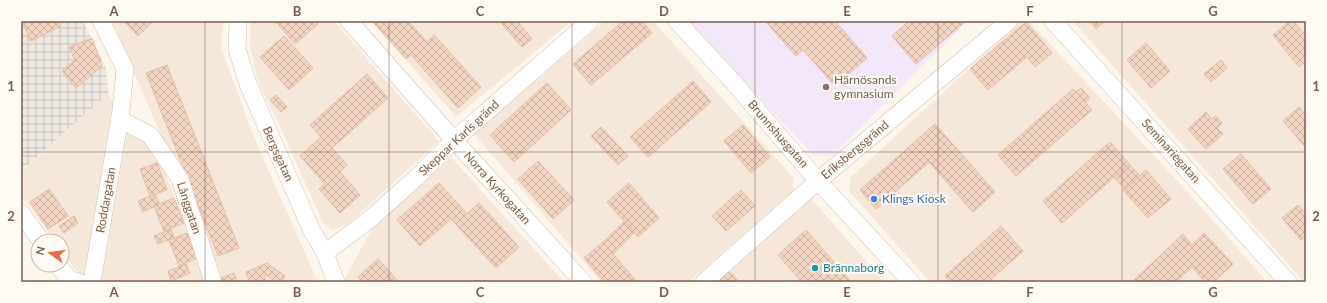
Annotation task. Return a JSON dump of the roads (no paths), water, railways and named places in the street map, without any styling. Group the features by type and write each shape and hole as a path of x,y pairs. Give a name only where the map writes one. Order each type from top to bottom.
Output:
{"street":[{"path":"101,21 124,69 120,119"},
{"name":"Bergsgatan","path":"238,21 237,49 248,84 311,229 325,253 336,282"},
{"name":"Norra Kyrkogatan","path":"349,21 454,140 584,282"},
{"name":"Skeppar Karls gränd","path":"325,253 370,219 417,177 454,140 590,21"},
{"name":"Brunnshusgatan","path":"677,21 735,84 818,181 911,282"},
{"name":"Eriksbergsgränd","path":"704,282 818,181 1009,21"},
{"name":"Seminariegatan","path":"1053,21 1288,282"},
{"name":"Roddargatan","path":"92,282 120,119"},
{"name":"Långgatan","path":"120,119 150,135 180,179 213,282"},
{"path":"21,213 35,233"},
{"path":"64,273 69,279 78,282"}],"place":[{"name":"Härnösands gymnasium","path":"826,87"},
{"name":"Klings Kiosk","path":"874,199"},
{"name":"Brännaborg","path":"815,268"}]}
